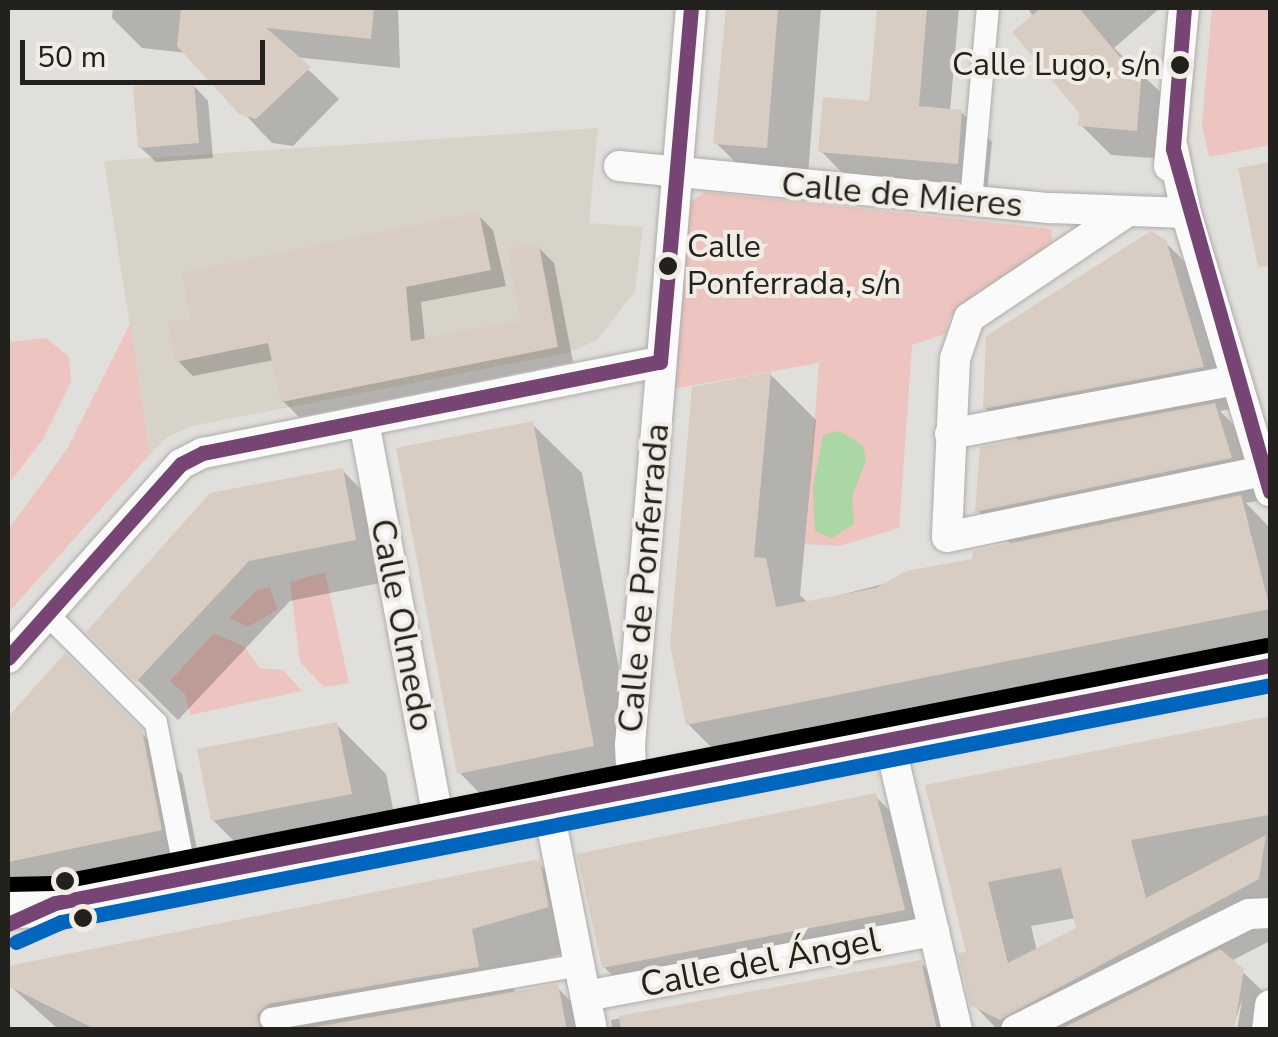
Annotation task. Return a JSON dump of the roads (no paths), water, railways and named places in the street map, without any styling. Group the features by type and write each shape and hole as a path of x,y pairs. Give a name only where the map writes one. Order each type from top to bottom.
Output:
{"main road":[{"path":"8,904 55,904 1270,665"},
{"path":"8,924 55,904"}],"street":[{"name":"Calle de Ponferrada","path":"632,790 630,745 691,8"},
{"path":"971,202 988,8"},
{"path":"1125,213 969,318 962,330 950,434 947,537 1267,482 1236,380 1172,213 1184,8"},
{"name":"Calle de Mieres","path":"619,166 677,176 971,202 1172,213"},
{"path":"1052,208 1068,241 1061,257"},
{"path":"8,658 180,464 203,454 660,362"},
{"path":"950,434 1236,380"},
{"name":"Calle Olmedo","path":"364,422 440,828"},
{"path":"48,614 156,723 186,878"},
{"path":"890,740 956,1030"},
{"path":"548,806 592,1030"},
{"path":"1016,1030 1249,914 1270,913"},
{"name":"Calle del Ángel","path":"586,996 934,930"},
{"path":"271,1019 580,965"},
{"path":"1267,1030 1270,1004"}],"place":[{"name":"Calle Lugo, s/n","path":"1180,65"},
{"name":"Calle Ponferrada, s/n","path":"668,266"}]}
